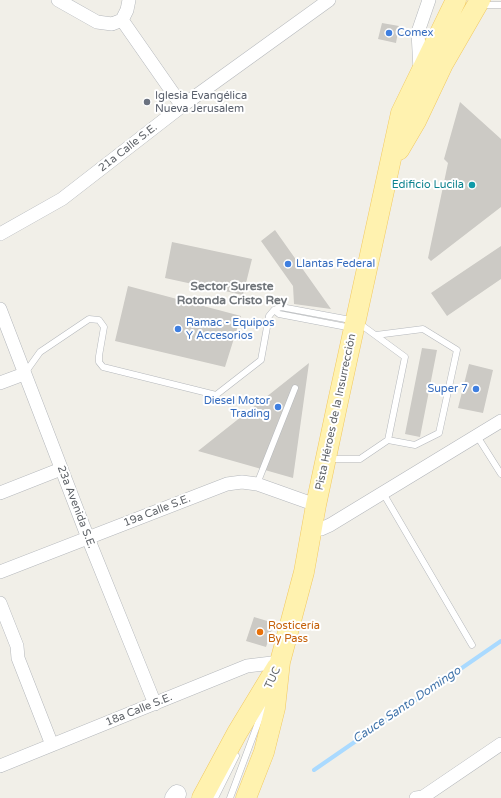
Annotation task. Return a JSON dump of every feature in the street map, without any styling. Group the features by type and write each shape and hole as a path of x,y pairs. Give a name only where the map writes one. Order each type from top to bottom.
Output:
{"main road":[{"name":"Pista Héroes de la Insurrección","path":"246,798 264,752 275,708 280,662 301,586 325,459 358,325 401,113 456,0"},
{"name":"Pista Héroes de la Insurrección","path":"391,162 416,122 443,64 478,2"},
{"name":"Pista Héroes de la Insurrección","path":"202,798 237,733 280,662"}],"street":[{"path":"58,0 98,22 112,24 122,20 127,10 129,0"},
{"name":"21a Calle S.E.","path":"0,234 62,199 182,106 329,0"},
{"path":"420,74 418,32 429,0"},
{"path":"122,20 182,106"},
{"name":"23a Avenida S.E.","path":"0,309 88,538 155,704"},
{"path":"0,383 24,374"},
{"path":"311,528 321,528 330,525 501,422"},
{"path":"0,493 61,469"},
{"name":"19a Calle S.E.","path":"0,572 227,484 242,482 257,484 316,505"},
{"path":"0,603 17,646 18,658 52,745"},
{"name":"18a Calle S.E.","path":"0,766 247,666 280,662"},
{"path":"421,798 501,744"}],"lane":[{"path":"478,2 501,5"},
{"path":"24,374 40,352 89,319 99,320 104,327 99,356 99,362 103,367 216,394 261,360 269,316 274,310 281,307 358,325 376,335 405,357 388,440"},
{"path":"325,459 360,458 388,440 415,446 439,433 457,350 423,329 376,335"},
{"path":"257,484 295,388"},
{"path":"477,436 501,474"},
{"path":"384,493 472,645"},
{"name":"TUC","path":"246,735 280,662"},
{"name":"TUC","path":"230,798 280,662"},
{"path":"215,798 239,749"}],"building":[{"name":"Comex","path":"382,23 399,26 396,43 378,39"},
{"name":"Edificio Lucila","path":"460,102 501,139 501,207 431,261 428,258 448,163 444,159"},
{"name":"Llantas Federal","path":"275,230 331,309 294,304 293,286 261,241"},
{"path":"172,242 252,259 243,295 165,278"},
{"path":"501,246 501,279 447,316 431,293"},
{"name":"Ramac - Equipos Y Accesorios","path":"128,286 241,316 225,367 115,341"},
{"path":"422,348 437,350 420,437 405,434"},
{"name":"Diesel Motor Trading","path":"309,363 293,478 198,451"},
{"name":"Super 7","path":"469,364 493,370 483,413 458,408"},
{"name":"Rosticería By Pass","path":"254,617 274,623 266,647 246,641"}],"waterway":[{"name":"Cauce Santo Domingo","path":"314,770 501,641"}],"place":[{"name":"Comex","path":"389,33"},
{"name":"Iglesia Evangélica Nueva Jerusalem","path":"147,102"},
{"name":"Edificio Lucila","path":"472,185"},
{"name":"Llantas Federal","path":"288,264"},
{"name":"Ramac - Equipos Y Accesorios","path":"178,329"},
{"name":"Super 7","path":"476,389"},
{"name":"Diesel Motor Trading","path":"278,407"},
{"name":"Rosticería By Pass","path":"260,632"}],"district":[{"name":"Sector Sureste Rotonda Cristo Rey","path":"232,294"}]}
